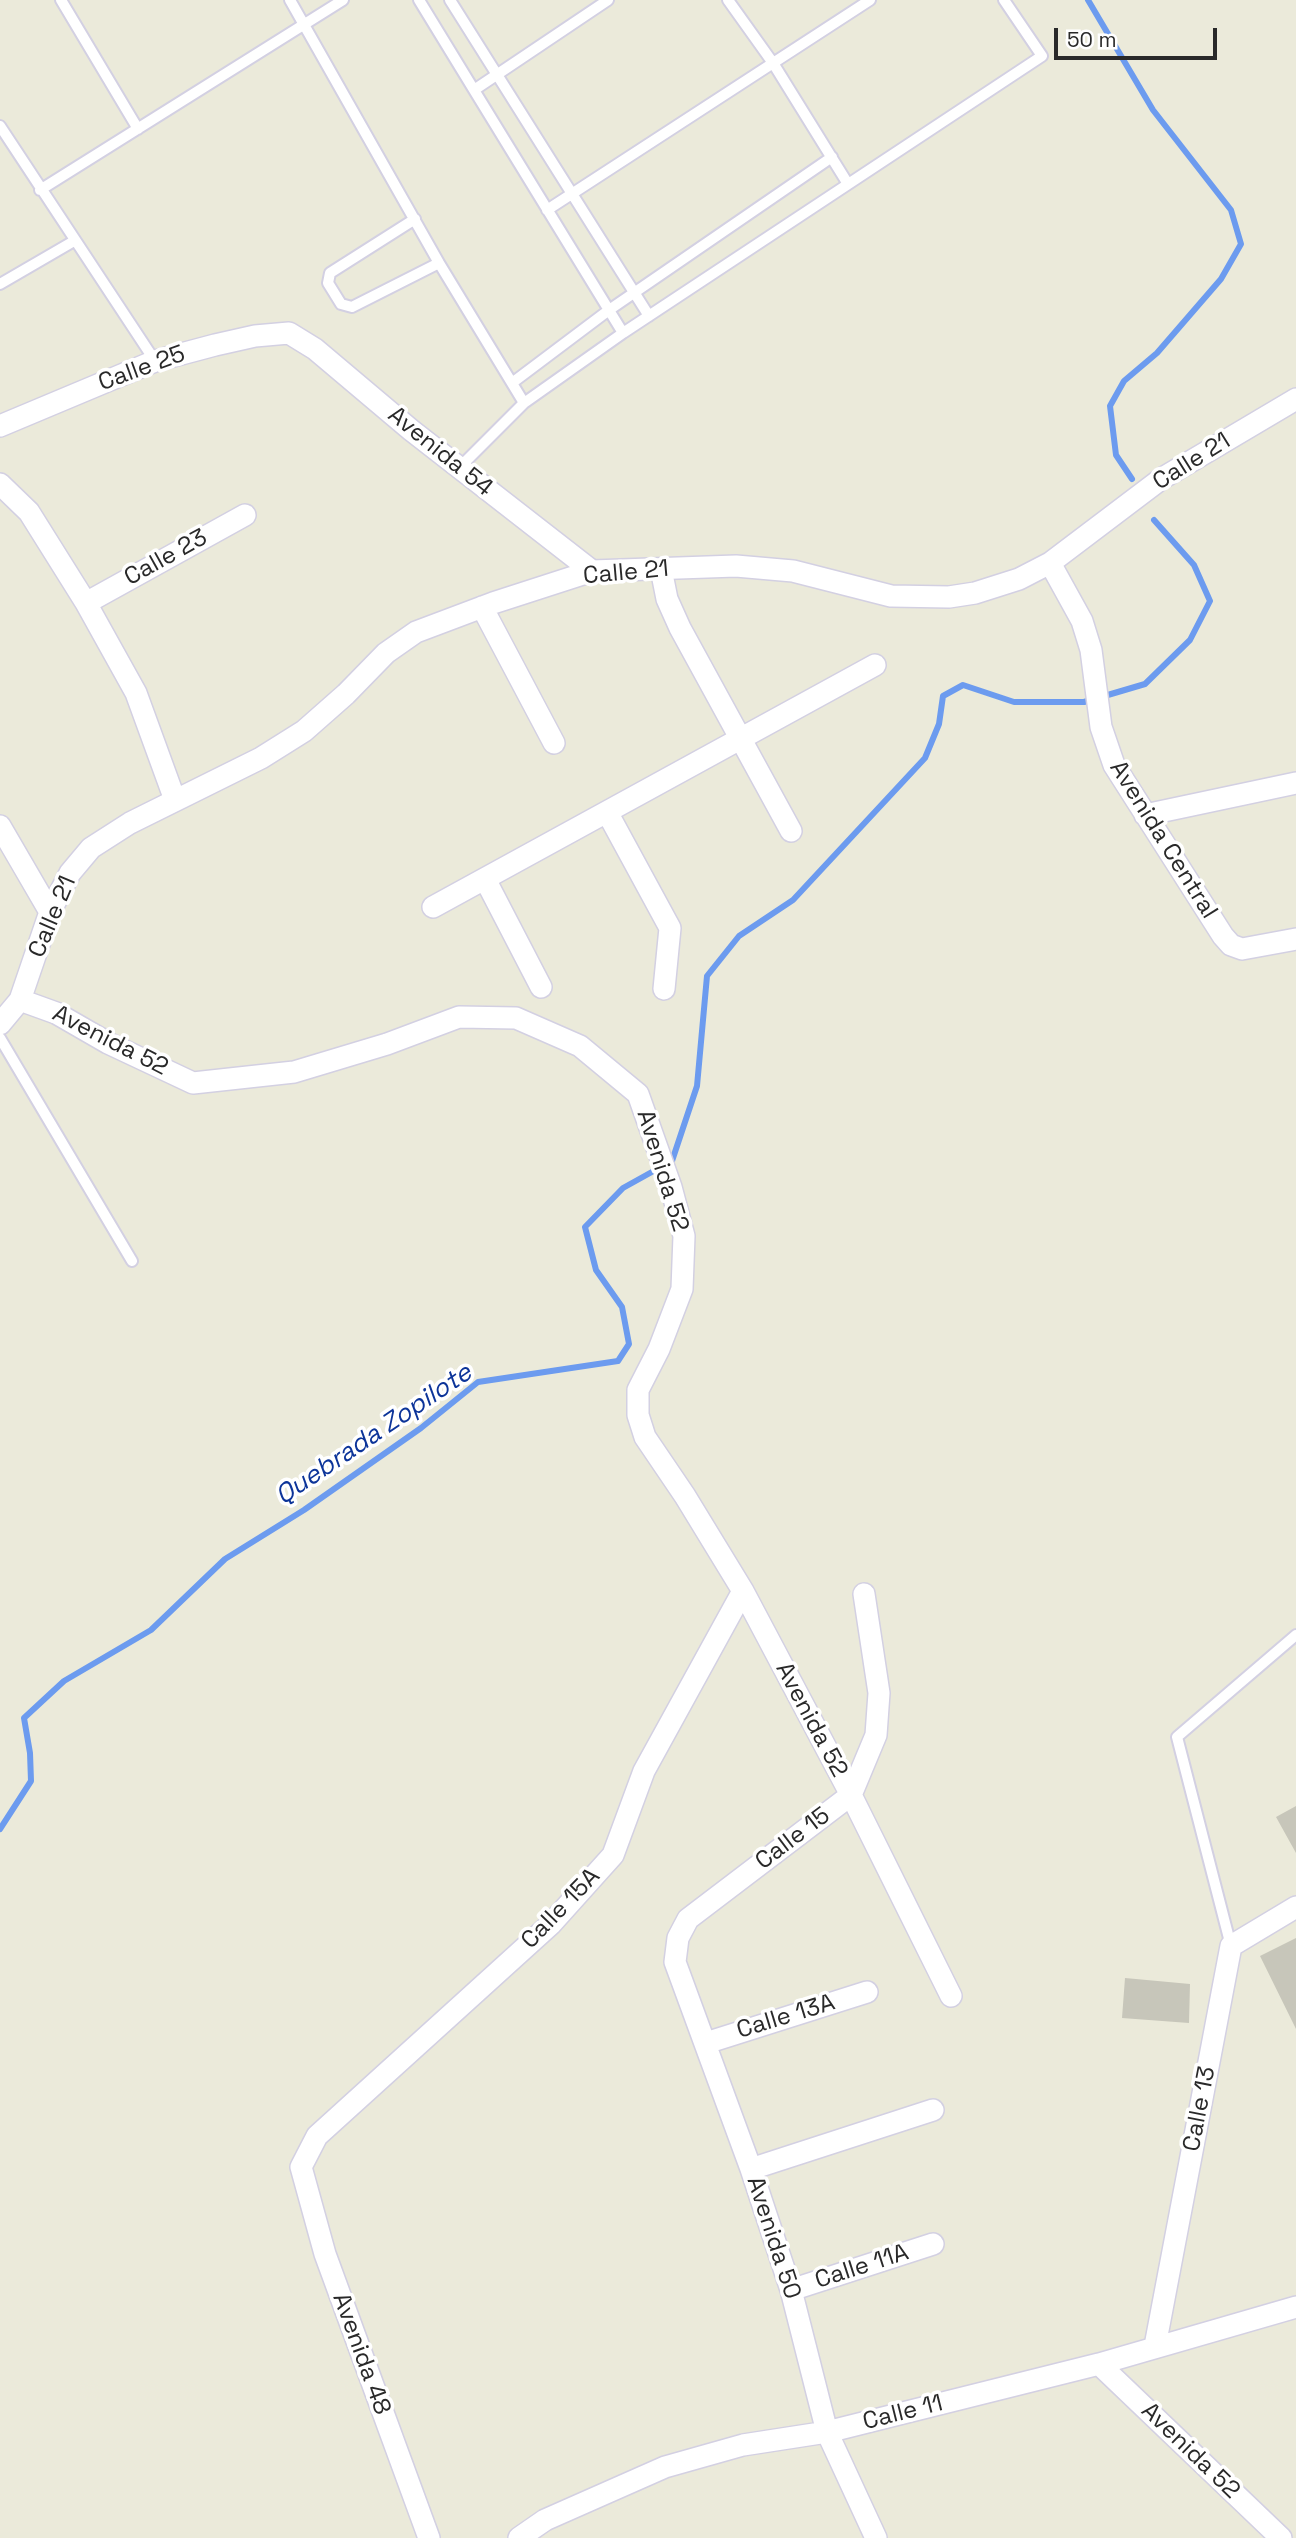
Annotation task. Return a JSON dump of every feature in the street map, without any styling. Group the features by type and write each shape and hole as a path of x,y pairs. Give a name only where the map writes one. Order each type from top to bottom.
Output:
{"street":[{"name":"Calle 25","path":"0,426 155,361 241,339 289,333"},
{"name":"Avenida 54","path":"289,333 315,349 459,468 592,571"},
{"name":"Calle 21","path":"0,1024 20,1000 50,912 70,873 91,848 130,823 261,758 304,731 346,694 386,653 416,632 592,571 736,566 793,571 891,596 949,597 975,593 1019,579 1049,563 1161,479 1296,399"},
{"path":"0,484 29,512 86,603 136,693 175,800"},
{"name":"Calle 23","path":"86,603 246,515"},
{"name":"Avenida Central","path":"1049,563 1082,621 1091,650 1101,727 1114,765 1223,936 1231,945 1242,948 1296,939"},
{"path":"660,569 667,599 680,628 791,831"},
{"path":"482,607 554,743"},
{"path":"433,908 875,665"},
{"path":"1145,815 1296,783"},
{"path":"607,812 670,928 664,989"},
{"path":"0,826 50,912"},
{"path":"485,879 541,987"},
{"name":"Avenida 52","path":"20,1000 56,1013 108,1043 193,1083 294,1072 387,1044 459,1017 516,1018 580,1046 638,1094 671,1187 684,1236 682,1289 659,1349 638,1391 638,1416 645,1437 743,1591 851,1795 951,1996"},
{"name":"Calle 15A","path":"301,2167 317,2136 551,1924 612,1856 644,1771 743,1591"},
{"name":"Calle 15","path":"678,1938 688,1919 851,1795 876,1735 879,1693 864,1594"},
{"path":"1231,1946 1296,1907"},
{"name":"Avenida 50","path":"678,1938 675,1962 751,2169 790,2290 827,2432 876,2538"},
{"name":"Calle 13","path":"1155,2346 1231,1946"},
{"name":"Calle 13A","path":"706,2043 867,1992"},
{"path":"751,2169 933,2110"},
{"name":"Avenida 48","path":"301,2167 325,2254 429,2538"},
{"name":"Calle 11A","path":"790,2290 933,2244"},
{"name":"Calle 11","path":"519,2538 545,2520 665,2467 743,2445 827,2432 1099,2364 1296,2307"},
{"name":"Avenida 52","path":"1099,2364 1281,2538"}],"lane":[{"path":"62,0 138,129"},
{"path":"290,0 439,263 524,402"},
{"path":"40,190 343,0"},
{"path":"419,0 623,333"},
{"path":"450,0 649,316"},
{"path":"474,90 608,0"},
{"path":"728,0 773,63 848,184"},
{"path":"547,210 870,0"},
{"path":"459,468 524,402 623,333 1042,56 1004,0"},
{"path":"0,126 155,361"},
{"path":"512,383 634,292 832,157"},
{"path":"415,219 330,273 328,283 341,304 352,307 439,263"},
{"path":"0,284 74,241"},
{"path":"0,1038 132,1261"},
{"path":"1231,1946 1177,1737 1296,1635"}],"building":[{"path":"1296,1806 1296,1853 1276,1817"},
{"path":"1296,1938 1296,2029 1260,1956"},
{"path":"1125,1978 1190,1984 1189,2023 1122,2018"}],"waterway":[{"path":"1088,0 1153,110 1231,210 1241,244 1221,279 1157,353 1124,381 1110,406 1116,455 1132,479"},
{"name":"Quebrada Zopilote","path":"669,1163 672,1161 697,1086 707,976 739,936 793,900 925,758 939,724 943,696 963,685 1014,702 1084,702 1145,684 1190,640 1210,601 1194,565 1154,520"},
{"name":"Quebrada Zopilote","path":"0,1829 31,1781 24,1718 64,1681 151,1630 225,1559 304,1510 421,1428 478,1382 618,1361 629,1344 622,1307 596,1270 585,1227 623,1188 659,1168"}]}
